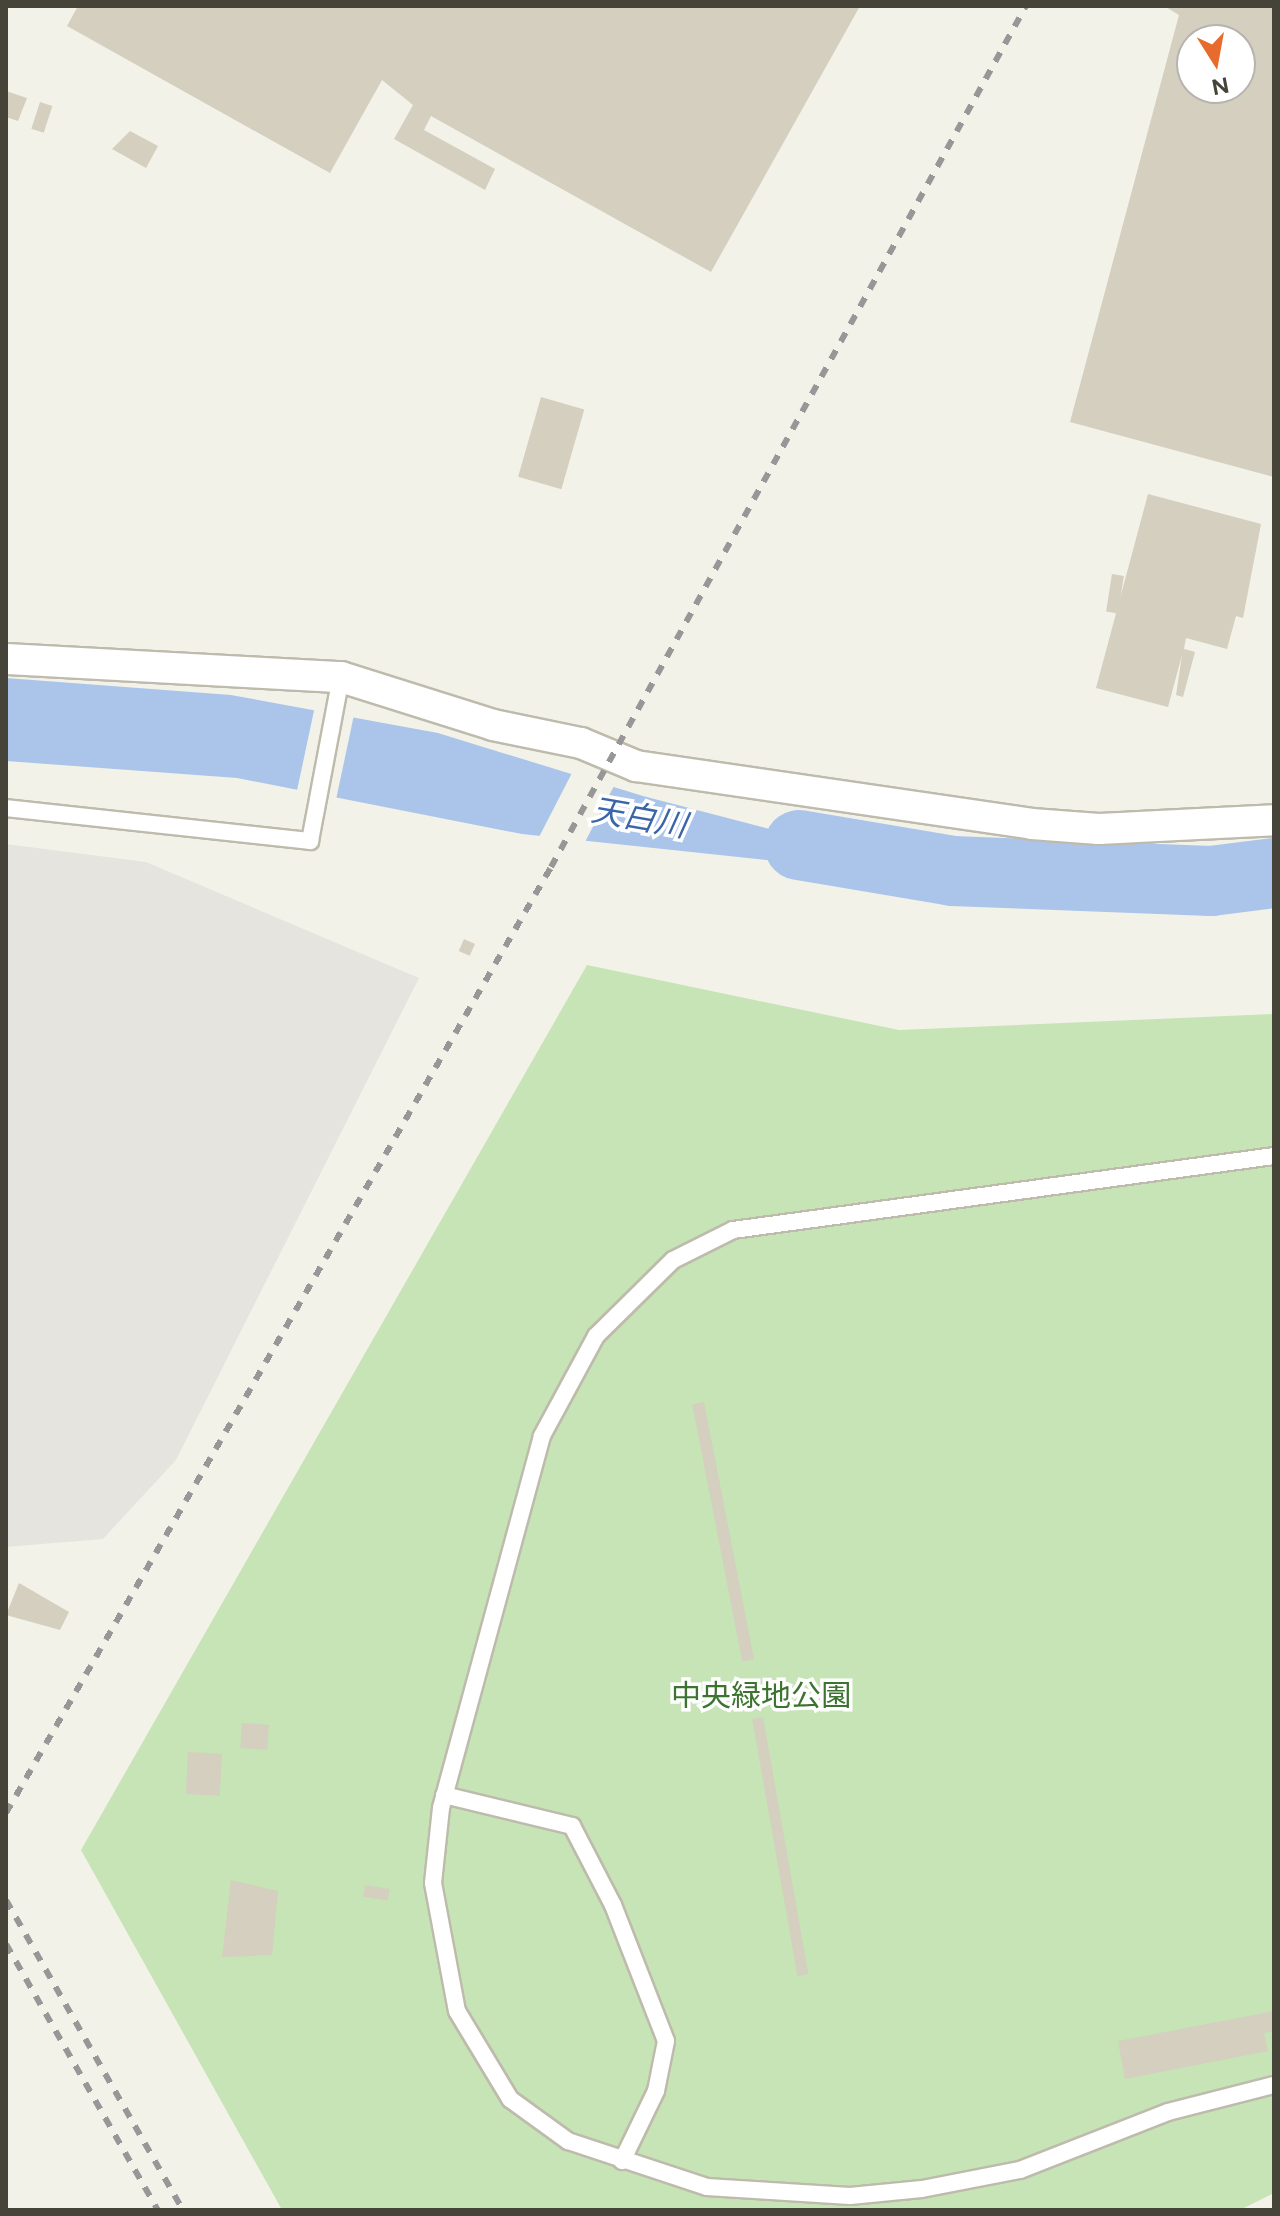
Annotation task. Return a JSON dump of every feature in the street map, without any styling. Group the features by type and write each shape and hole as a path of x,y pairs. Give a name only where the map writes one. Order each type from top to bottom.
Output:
{"street":[{"path":"6,659 339,685 493,725 581,743 636,766 761,787 1086,828 1274,820"}],"lane":[{"path":"6,808 310,841 339,685"},
{"path":"1274,1156 733,1230 673,1260 596,1336 542,1436 444,1795 433,1883 457,2011 510,2099 568,2141 622,2161 764,2194 922,2189 1020,2170 1168,2112 1274,2085"},
{"path":"444,1795 572,1826 613,1905 666,2041 656,2091 622,2161"}],"shaded area":[{"path":"6,844 146,862 419,978 176,1460 103,1539 6,1547"}],"green space":[{"name":"中央緑地公園","path":"587,965 899,1030 1274,1014 1274,2193 1240,2210 282,2210 81,1850"}],"water":[{"path":"6,678 231,695 438,733 643,796 974,882 522,834 237,778 6,761"}],"pier":[{"path":"315,706 354,714 336,801 296,793"},
{"path":"573,771 615,784 584,844 538,839"}],"building":[{"path":"78,6 860,6 711,272 431,116 424,130 495,169 485,190 394,139 413,105 382,80 330,173 67,26"},
{"path":"1164,6 1274,6 1274,477 1070,422 1176,26 1176,104 1256,104 1256,24 1177,24 1179,15"},
{"path":"6,91 27,98 18,121 6,117"},
{"path":"40,102 52,106 44,133 31,129"},
{"path":"130,131 158,146 146,168 112,149"},
{"path":"541,397 584,409 561,489 518,477"},
{"path":"1148,494 1261,524 1243,618 1236,616 1227,649 1186,638 1184,649 1195,652 1183,697 1176,695 1182,655 1168,707 1096,688"},
{"path":"1112,574 1124,576 1118,613 1106,612"},
{"path":"464,939 475,944 470,956 459,951"},
{"path":"704,1402 754,1659 742,1661 692,1404"},
{"path":"19,1583 69,1612 60,1630 6,1615"},
{"path":"763,1717 808,1974 797,1976 752,1719"},
{"path":"242,1723 269,1725 267,1750 240,1748"},
{"path":"188,1752 222,1754 220,1796 186,1794"},
{"path":"231,1880 278,1891 272,1955 222,1957"},
{"path":"365,1885 390,1889 388,1901 363,1897"},
{"path":"1274,2011 1274,2031 1264,2033 1268,2051 1125,2079 1118,2041"}],"waterway":[{"name":"天白川","path":"799,845 952,871 1211,881 1274,873"}],"railway":[{"path":"6,1813 551,867 1026,6"},
{"path":"6,1900 183,2210"},
{"path":"6,1944 158,2210"}]}
